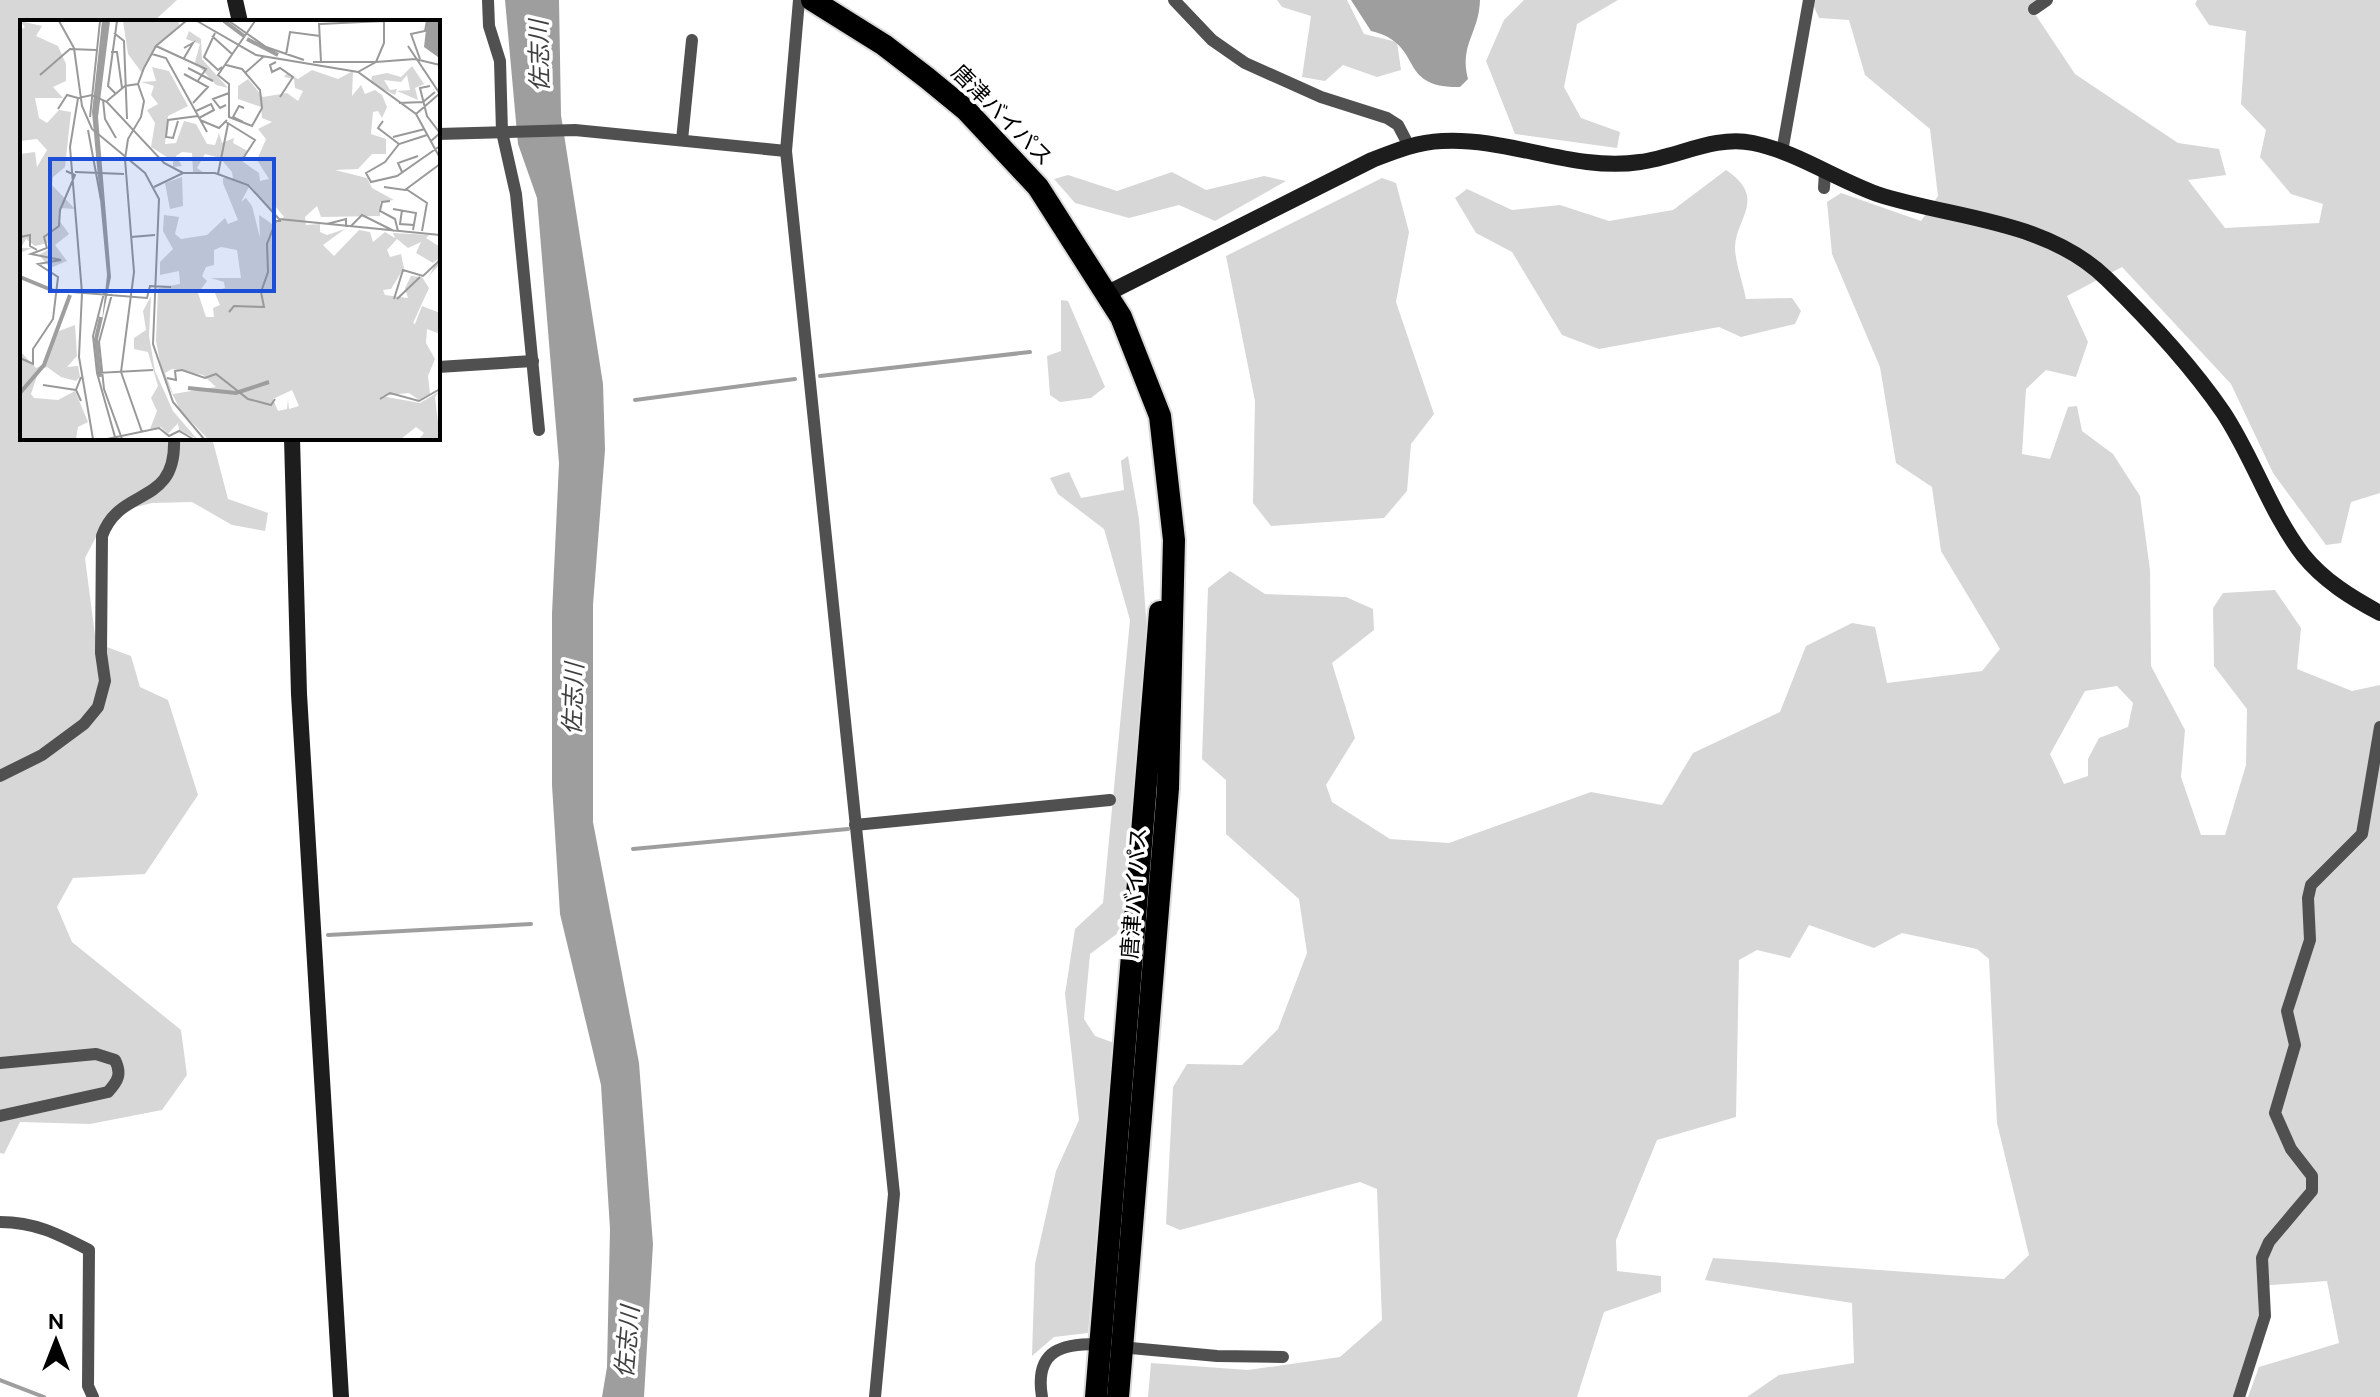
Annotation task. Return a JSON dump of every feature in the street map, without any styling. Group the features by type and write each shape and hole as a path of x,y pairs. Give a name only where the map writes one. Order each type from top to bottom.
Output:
{"highway":[{"name":"唐津バイパス","path":"812,0 884,45 966,110 1038,187 1121,317 1149,395 1160,416 1174,540 1161,896 1112,1346 1096,1397"},
{"name":"唐津バイパス","path":"1112,1346 1118,1397"}],"street":[{"path":"235,0 240,20"},
{"path":"488,0 489,26 500,61 502,132 516,194 539,430"},
{"path":"799,0 786,151 894,1194 875,1397"},
{"path":"1174,0 1212,40 1245,63 1321,97 1387,118 1398,125 1409,146"},
{"path":"1782,152 1809,0"},
{"path":"2034,9 2047,0"},
{"path":"682,140 692,40"},
{"path":"440,134 575,130 786,151"},
{"path":"1108,293 1372,160 1409,146 1441,141 1482,143 1593,162 1639,163 1732,141 1782,152 1825,180 1977,216 2014,228 2070,252 2105,277 2191,368 2225,414 2304,556 2345,594 2380,613"},
{"path":"440,367 533,361"},
{"path":"0,776 42,755 84,724 98,707 105,681 101,653 102,536 108,520 118,510 156,488 169,475 174,440"},
{"path":"292,440 299,694 341,1397"},
{"path":"2239,1397 2265,1316 2262,1258 2269,1242 2312,1191 2312,1176 2291,1149 2275,1113 2295,1045 2287,1011 2310,940 2308,898 2316,878 2362,834 2380,727"},
{"path":"855,825 1110,800"},
{"path":"0,1063 96,1054 115,1060 119,1069 118,1080 108,1092 0,1116"},
{"path":"0,1222 23,1222 48,1228 89,1250 88,1386 93,1397"},
{"path":"1042,1397 1040,1373 1050,1355 1065,1344 1217,1356 1283,1357"}],"shaded area":[{"path":"0,0 177,0 155,20 20,20 20,440 213,440 228,499 268,513 265,531 232,525 192,502 152,503 108,514 85,558 96,643 131,656 140,687 168,700 198,795 145,874 73,878 57,907 72,942 181,1030 187,1075 162,1110 90,1124 20,1122 4,1154 0,1153"},
{"path":"1277,0 1347,0 1364,34 1397,42 1401,70 1377,77 1343,65 1325,81 1302,77 1311,16 1282,7"},
{"path":"1524,0 1618,0 1577,24 1564,87 1581,118 1620,132 1617,148 1515,134 1486,61 1504,20"},
{"path":"1811,0 2047,0 2035,14 2075,74 2178,143 2219,149 2226,175 2188,180 2225,228 2319,223 2323,204 2291,194 2260,157 2266,130 2241,104 2246,31 2209,25 2195,4 2197,0 2380,0 2380,493 2351,502 2341,543 2326,545 2273,473 2231,384 2122,267 2067,296 2088,342 2076,377 2046,370 2026,389 2022,454 2050,459 2068,407 2077,406 2082,431 2113,454 2140,496 2150,570 2151,666 2185,730 2181,777 2201,835 2225,835 2246,765 2247,709 2214,666 2213,608 2223,593 2275,590 2301,628 2297,669 2352,691 2380,685 2380,1397 2248,1397 2259,1367 2339,1343 2327,1281 2258,1286 2259,1318 2233,1397 1747,1397 1779,1375 1854,1363 1852,1303 1705,1280 1713,1258 2004,1279 2029,1255 1997,1123 1989,959 1977,949 1902,933 1874,948 1809,925 1790,958 1757,950 1739,960 1736,1117 1657,1140 1616,1240 1617,1271 1661,1276 1661,1292 1604,1312 1577,1397 1148,1397 1151,1363 1248,1370 1340,1357 1382,1320 1377,1189 1360,1182 1180,1230 1166,1224 1173,1087 1187,1064 1242,1065 1278,1029 1307,953 1299,899 1226,834 1226,780 1202,759 1208,588 1230,571 1265,594 1346,597 1373,609 1374,630 1332,663 1355,738 1326,785 1332,802 1390,839 1449,843 1591,792 1662,805 1693,753 1780,712 1806,646 1852,623 1875,627 1887,683 1982,671 2000,649 1941,551 1932,487 1896,463 1880,367 1832,254 1827,202 1841,193 1921,221 1938,196 1930,129 1865,75 1849,20 1819,18","holes":["2117,686 2133,703 2128,727 2099,738 2088,759 2088,776 2064,784 2050,754 2085,691"]},
{"path":"1726,170 1739,180 1747,200 1735,249 1746,299 1792,298 1801,311 1795,324 1741,337 1719,327 1599,349 1562,335 1512,252 1476,233 1455,198 1467,189 1512,210 1560,205 1609,221 1673,210"},
{"path":"1172,172 1206,190 1264,176 1286,181 1215,221 1179,205 1129,218 1075,203 1054,179 1068,175 1117,191"},
{"path":"1382,178 1396,183 1409,232 1396,302 1434,414 1411,444 1407,491 1384,518 1271,526 1253,503 1255,401 1226,256"},
{"path":"1061,300 1068,301 1105,387 1091,398 1060,402 1050,395 1047,356 1061,351"},
{"path":"1128,456 1139,519 1147,631 1122,930 1090,954 1084,1019 1095,1036 1114,1043 1088,1333 1054,1337 1032,1356 1035,1264 1056,1171 1079,1120 1065,994 1075,929 1103,903 1130,620 1104,529 1058,494 1050,478 1069,472 1081,498 1124,490 1121,461"}],"water":[{"name":"佐志川","path":"505,0 559,0 561,115 603,384 605,450 593,605 593,822 639,1063 653,1244 644,1397 602,1397 607,1367 610,1229 601,1085 560,914 552,785 552,614 559,463 537,198 518,144"},
{"path":"1351,0 1480,0 1466,57 1468,79 1460,87 1426,80 1399,45 1371,31"}],"waterway":[{"path":"820,376 1030,352"},
{"path":"635,400 795,379"},
{"path":"633,849 848,829"},
{"path":"328,935 531,924"},
{"path":"0,1380 44,1397"}]}
